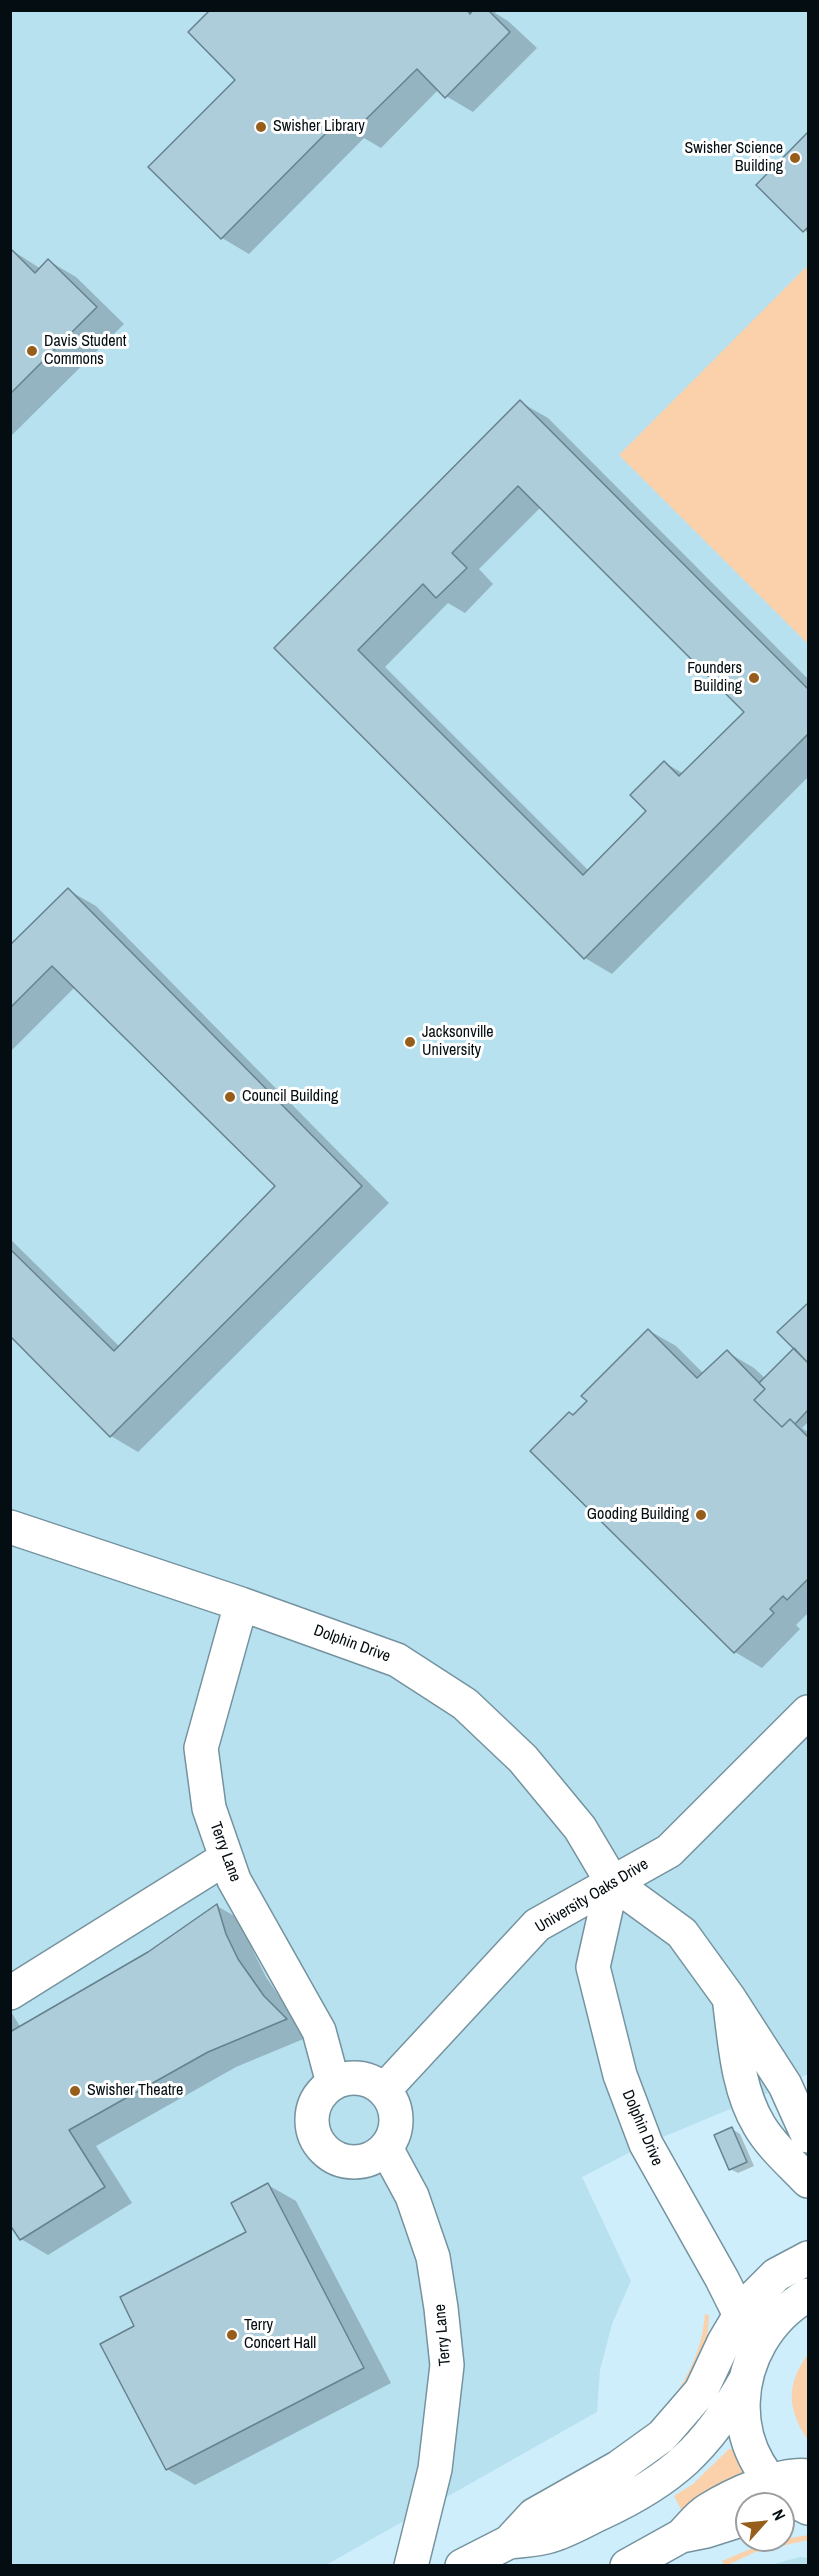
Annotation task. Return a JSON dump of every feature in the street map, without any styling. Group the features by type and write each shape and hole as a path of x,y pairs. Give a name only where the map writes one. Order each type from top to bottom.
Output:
{"street":[{"name":"Dolphin Drive","path":"10,1527 241,1604 397,1660 465,1704 523,1759 580,1827 612,1882 682,1933 729,1998 785,2085 808,2136"},
{"name":"Terry Lane","path":"241,1604 201,1748 209,1808 234,1880 319,2031 333,2084"},
{"name":"University Oaks Drive","path":"384,2090 537,1925 669,1851 808,1712"},
{"path":"10,1993 226,1858"},
{"name":"Dolphin Drive","path":"612,1882 593,1967 620,2075 646,2144 722,2278 740,2315 749,2368"},
{"path":"729,1998 736,2055 748,2101 760,2127 808,2181"},
{"path":"345,2078 359,2078 373,2082 384,2090 392,2101 396,2125 393,2137 386,2148 377,2156 364,2161 351,2162 338,2159 326,2152 318,2142 313,2129 312,2116 315,2103 322,2092 345,2078"},
{"name":"Terry Lane","path":"386,2148 412,2196 433,2257 447,2365 435,2469 411,2565"},
{"path":"509,2542 534,2515 619,2467 662,2436 701,2391 724,2342 740,2315 765,2284 808,2258"},
{"path":"462,2565 509,2542 550,2536 618,2505 664,2479 683,2464 717,2426 762,2339 774,2322 808,2295"},
{"path":"749,2368 743,2407 746,2433 756,2459 772,2481 808,2510"},
{"path":"627,2565 681,2536 707,2511 772,2481 793,2476 808,2476"},
{"path":"681,2536 735,2522"}],"shaded area":[{"name":"Jacksonville University","path":"11,11 808,11 808,2074 764,2095 646,2144 582,2177 631,2281 612,2324 600,2370 597,2412 326,2565 11,2566"},
{"path":"808,265 808,644 619,455"},
{"path":"705,2314 709,2315 708,2333 698,2365 680,2393 648,2433 644,2428 667,2405 686,2377 699,2346"},
{"path":"808,2354 807,2439 796,2417 792,2396 796,2376"},
{"path":"729,2449 732,2449 746,2473 682,2511 674,2496 693,2484"},
{"path":"808,2535 808,2540 795,2543 795,2537"},
{"path":"743,2552 755,2552 728,2565 724,2565 722,2561"},
{"path":"800,2557 808,2558 808,2565 770,2565"}],"building":[{"name":"Swisher Library","path":"210,10 467,10 470,14 473,10 488,10 510,32 445,98 417,69 352,133 339,120 221,239 148,167 235,80 188,32"},
{"name":"Swisher Science Building","path":"808,132 808,227 803,232 756,185"},
{"name":"Davis Student Commons","path":"10,248 35,273 48,259 97,307 10,394"},
{"name":"Founders Building","path":"520,400 808,689 808,734 584,959 274,648","holes":["518,486 744,712 679,776 664,761 630,795 646,811 583,875 358,650 423,584 436,598 467,568 452,553"]},
{"name":"Council Building","path":"68,888 362,1186 110,1437 10,1336 10,1249 114,1351 275,1186 52,966 10,1008 10,945"},
{"path":"808,1303 808,1363 777,1332"},
{"name":"Gooding Building","path":"648,1329 697,1378 727,1350 765,1389 754,1400 782,1427 790,1419 808,1437 808,1579 787,1600 783,1596 770,1609 774,1613 734,1653 530,1451 569,1412 573,1415 587,1401 581,1396"},
{"path":"794,1348 808,1363 808,1410 795,1424 790,1419 782,1427 754,1400 765,1389 759,1383"},
{"name":"Swisher Theatre","path":"217,1904 226,1934 238,1959 264,1996 287,2019 208,2052 69,2130 105,2187 20,2240 10,2225 10,2032 148,1952"},
{"path":"732,2127 747,2162 729,2170 714,2135"},
{"name":"Terry Concert Hall","path":"268,2183 364,2368 166,2470 100,2344 134,2326 120,2297 246,2232 231,2203"}],"place":[{"name":"Swisher Library","path":"261,127"},
{"name":"Swisher Science Building","path":"795,158"},
{"name":"Davis Student Commons","path":"32,351"},
{"name":"Founders Building","path":"754,678"},
{"name":"Jacksonville University","path":"410,1042"},
{"name":"Council Building","path":"230,1097"},
{"name":"Gooding Building","path":"701,1515"},
{"name":"Swisher Theatre","path":"75,2091"},
{"name":"Terry Concert Hall","path":"232,2335"}]}
